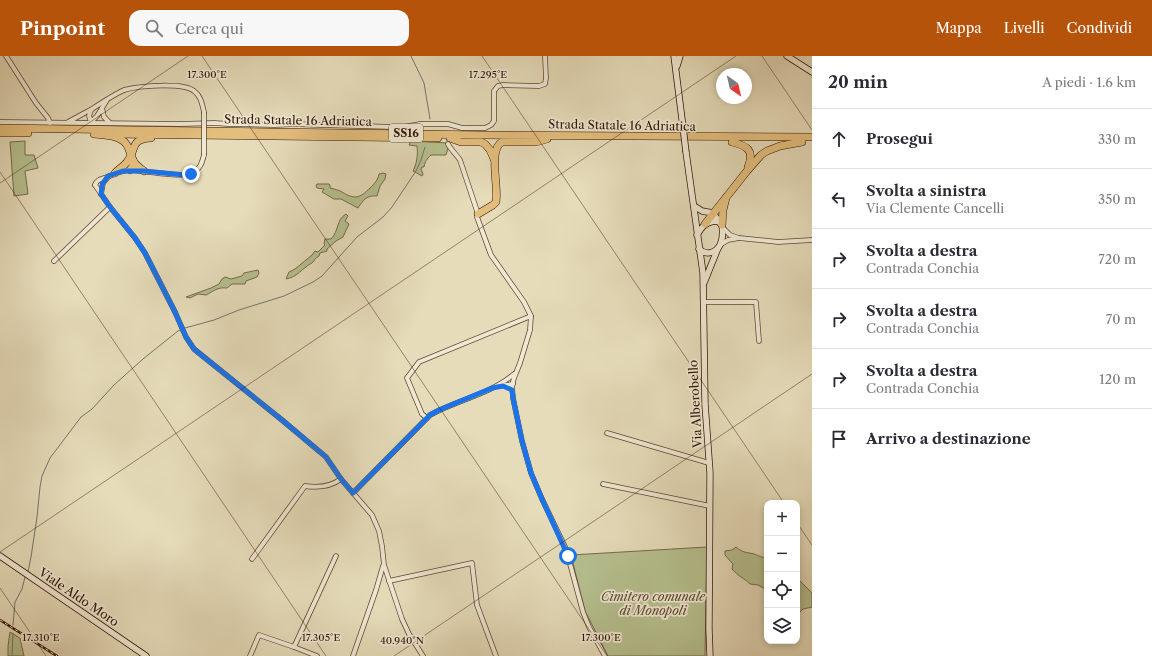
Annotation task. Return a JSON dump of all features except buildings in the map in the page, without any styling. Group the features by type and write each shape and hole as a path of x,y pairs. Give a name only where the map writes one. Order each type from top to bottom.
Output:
{"highway":[{"name":"Strada Statale 16 Adriatica","path":"0,128 812,138"},
{"name":"Strada Statale 16 Adriatica","path":"0,133 183,135 449,141 547,139 812,142"},
{"path":"94,134 119,138 126,142 131,158 144,171"},
{"path":"789,138 812,134"},
{"path":"130,170 128,166 133,147 138,141 144,138 183,135"},
{"path":"478,216 496,202 494,159 496,149 500,143 536,142 547,139"},
{"path":"449,141 481,142 490,150 494,159"},
{"path":"732,142 745,146 751,153 751,160 746,171"},
{"path":"705,224 760,155 780,146 802,142"},
{"path":"111,175 131,158"},
{"path":"722,225 723,210 727,196"}],"main road":[{"name":"Via Alberobello","path":"674,56 703,272 705,404 710,506 710,656"},
{"path":"676,68 680,56"},
{"path":"787,56 812,72"},
{"path":"694,206 702,211 713,213 722,225 722,236 719,246 703,285"},
{"path":"697,235 705,224 713,221 722,225"},
{"path":"699,248 702,252 708,253 712,252 719,246"},
{"name":"Viale Aldo Moro","path":"0,556 146,656"}],"street":[{"path":"6,56 36,104 48,118 50,123"},
{"path":"0,122 180,124 214,122 229,124 394,127 420,124 462,128 484,128 491,125 494,121 494,90 498,86 539,86 545,84 545,56"},
{"path":"68,122 109,98 135,87 184,87 193,90 199,95 202,102 204,112 204,155 202,164 197,170 191,174 184,175 130,170 100,179 96,182 95,186"},
{"path":"91,122 109,98"},
{"path":"102,108 104,117 110,123"},
{"path":"91,109 89,116 91,122"},
{"path":"449,141 450,148 460,160 491,255 524,302 531,316 530,330 516,372 512,390 522,441 531,473 566,549 583,612 589,627 605,656"},
{"path":"95,186 103,183 111,175"},
{"path":"101,194 103,183"},
{"path":"95,186 145,253 175,312 180,326 194,349 326,457 341,479 372,515 379,531 384,565 402,619 409,634 423,656"},
{"path":"54,261 110,207"},
{"path":"472,219 478,216"},
{"path":"722,225 730,235 739,238 778,242 812,240"},
{"path":"719,246 728,240 739,238"},
{"path":"703,302 756,302 758,341"},
{"path":"427,418 422,414 407,378 419,362 531,316"},
{"path":"504,383 516,372"},
{"path":"353,493 430,415 504,383 511,381 513,383"},
{"path":"504,383 512,390"},
{"path":"606,433 709,463"},
{"path":"252,559 305,486 315,488 335,483 341,479"},
{"path":"603,484 710,506"},
{"path":"294,647 336,556"},
{"path":"389,581 472,563 477,606 496,656"},
{"path":"353,656 384,565"},
{"path":"250,656 259,635 317,656"}],"green space":[{"path":"25,141 25,155 34,155 38,168 25,171 28,194 14,196 10,142"},
{"path":"411,141 447,143 448,148 446,155 431,155 426,160 424,167 421,169 423,174 422,176 413,171 417,156 417,146 409,145"},
{"path":"379,174 386,174 385,179 380,186 377,196 371,196 366,199 358,208 341,199 334,199 322,192 324,189 317,188 316,186 317,184 329,184 330,188 350,196 357,197 376,182"},
{"path":"346,214 348,216 345,221 349,224 343,237 336,241 327,249 327,251 320,253 319,256 308,266 292,277 286,279 289,272 295,269 315,251 318,252 325,245 325,239 331,239 334,236 339,222"},
{"path":"258,270 259,273 257,277 246,281 245,284 232,284 227,288 218,289 206,295 198,294 190,298 186,297 219,284 225,277 231,279 242,276 244,273"},
{"name":"Cimitero comunale di Monopoli","path":"707,547 705,656 608,656 585,611 571,555"},
{"path":"736,547 745,552 764,557 764,588 758,585 750,584 732,569 733,564 725,555 725,551 732,550"},
{"path":"800,581 812,593 812,607 803,609 800,612"},
{"path":"10,632 20,638 24,656 8,656"}],"waterway":[{"path":"411,56 424,83 430,119"},
{"path":"185,328 214,320 239,310 284,296 322,276 357,237 383,217 392,207 416,171 425,147"},
{"path":"28,572 42,476 50,458 81,417 92,409 114,385 143,359 182,329"},
{"path":"13,625 15,602 22,589 25,577"},
{"path":"12,656 13,633"}],"railway":[{"path":"0,620 57,656"}],"route":[{"path":"191,174 184,175 130,170 123,171 108,176 103,183 101,194 145,253 175,312 180,326 194,349 326,457 341,479 353,493 430,415 492,388 503,386 509,388 512,390 522,441 531,473 568,556"}]}
